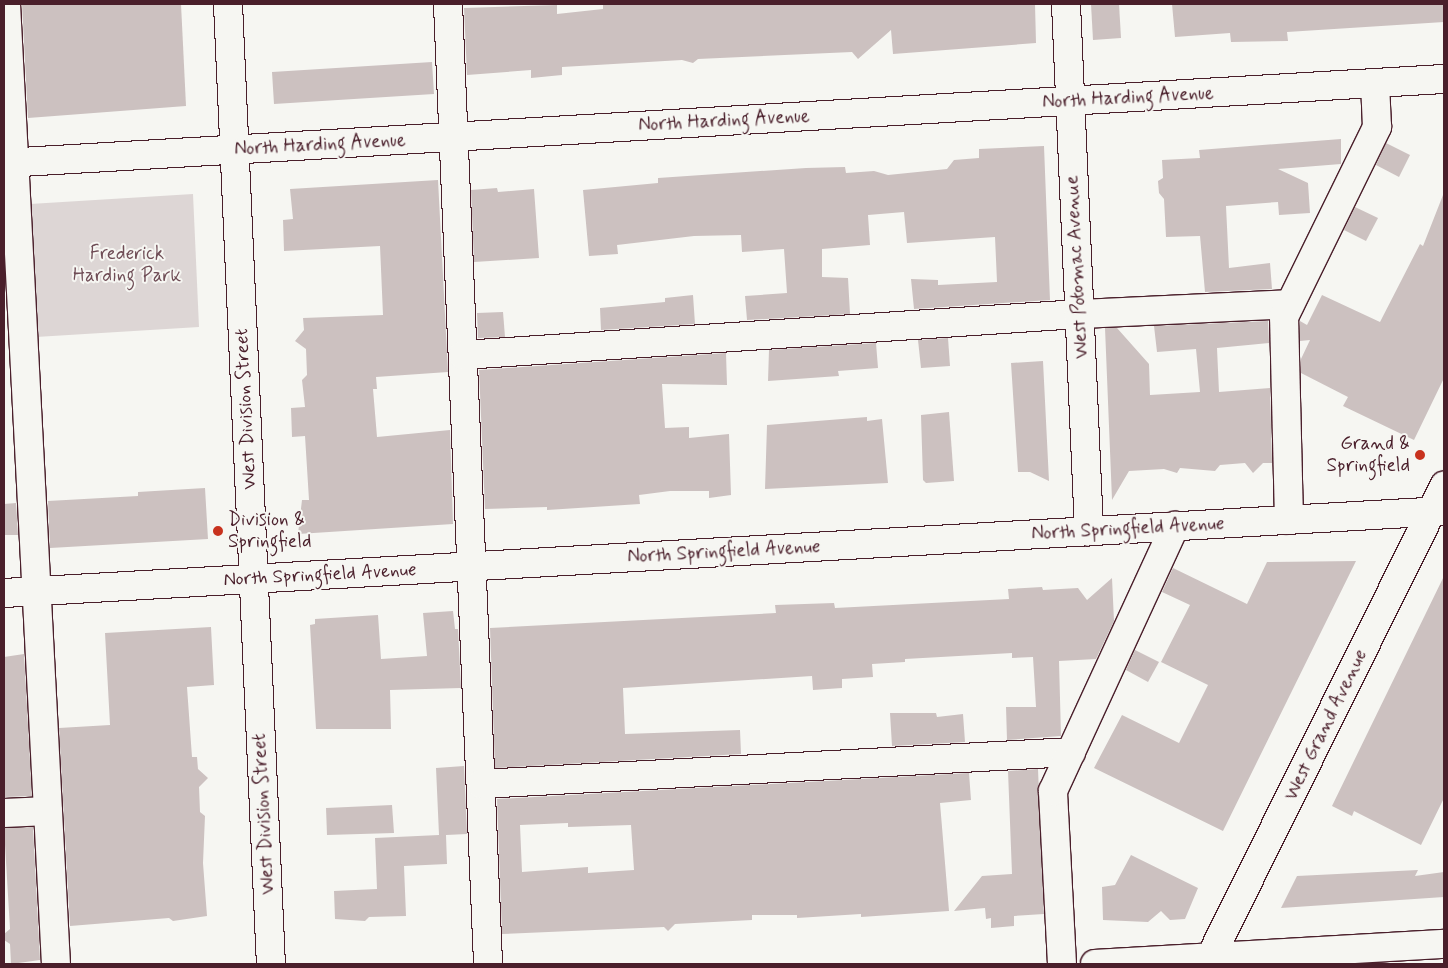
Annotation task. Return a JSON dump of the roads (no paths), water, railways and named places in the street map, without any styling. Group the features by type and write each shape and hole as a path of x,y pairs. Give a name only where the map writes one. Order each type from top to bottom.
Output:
{"street":[{"path":"6,4 15,381 36,592 56,964"},
{"name":"West Division Street","path":"228,4 271,964"},
{"path":"448,4 488,964"},
{"name":"West Potomac Avenue","path":"1066,4 1089,531"},
{"name":"North Harding Avenue","path":"9,162 1444,79"},
{"path":"1290,520 1284,317 1377,127 1375,83"},
{"path":"463,355 1079,314 1290,304"},
{"name":"West Grand Avenue","path":"1209,961 1438,511 1444,486"},
{"name":"North Springfield Avenue","path":"4,594 1438,511"},
{"path":"1062,964 1053,791 1174,526"},
{"path":"481,784 1072,752"},
{"path":"4,813 48,811"},
{"path":"1095,964 1335,957 1444,944"}],"place":[{"name":"Grand & Springfield","path":"1420,455"},
{"name":"Division & Springfield","path":"218,531"}],"park label":[{"name":"Frederick Harding Park","path":"127,265"}]}
